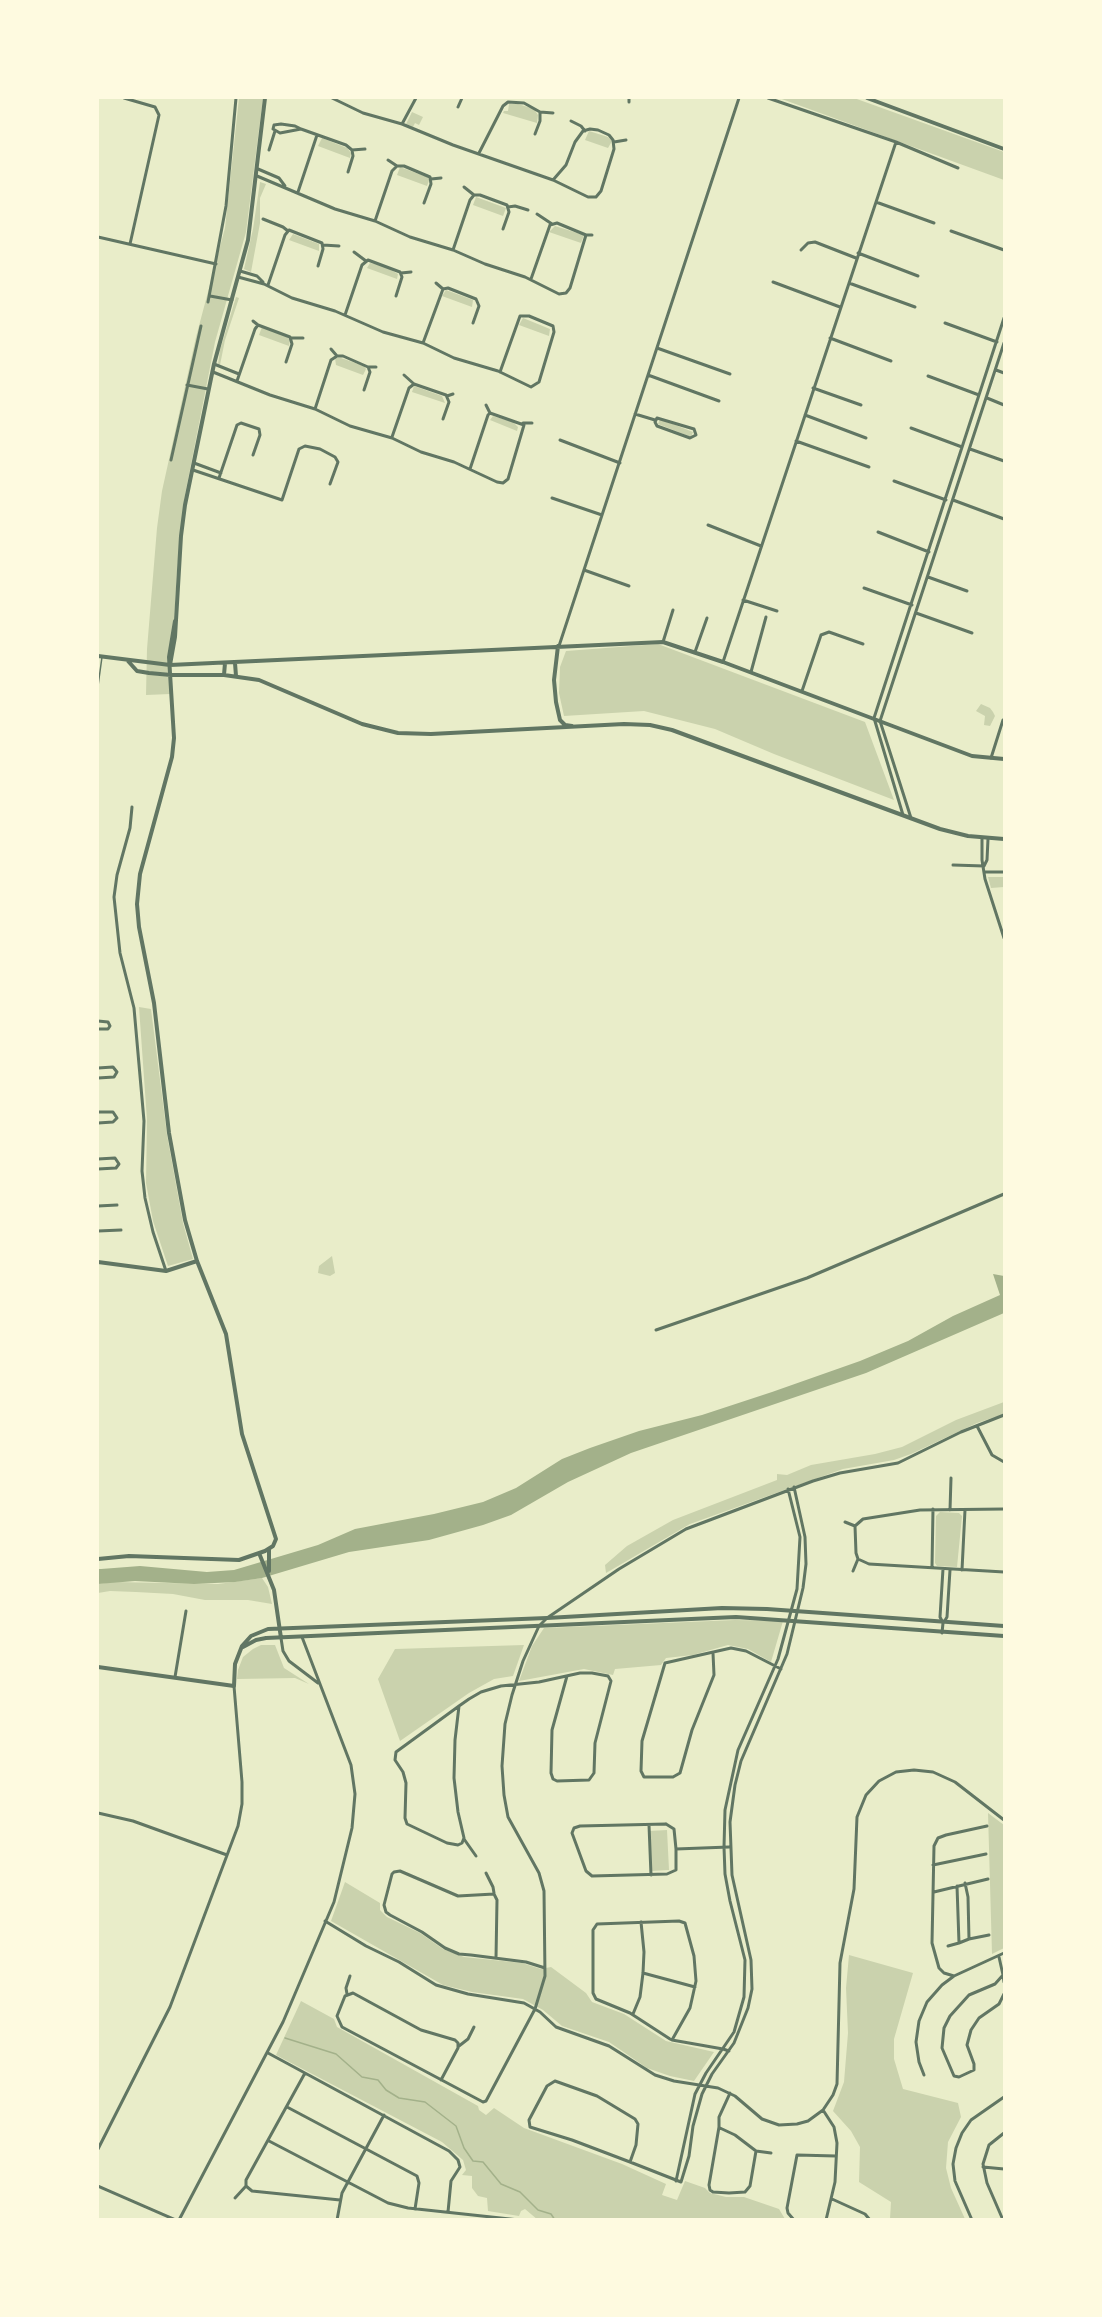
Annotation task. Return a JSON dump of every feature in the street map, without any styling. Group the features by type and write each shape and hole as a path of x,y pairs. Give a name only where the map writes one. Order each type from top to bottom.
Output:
{"street":[{"path":"123,98 155,107 159,114 130,244"},
{"path":"208,302 226,206 236,98"},
{"path":"98,1559 129,1556 229,1561 248,1558 270,1548 275,1543 275,1532 245,1447 226,1334 197,1261 185,1220 169,1133 158,1030 139,927 137,904 140,874 172,757 174,738 169,654 175,621 181,536 214,364 251,227 265,98"},
{"path":"332,98 363,113 402,124 515,169 553,180 585,196 593,197 601,191 614,149 614,141 609,135 600,131 593,129 585,131 579,135 566,165 553,180"},
{"path":"402,124 416,98"},
{"path":"458,107 462,98"},
{"path":"504,98 508,102 524,103 540,112 553,113"},
{"path":"549,729 558,726 560,720 554,680 558,646 739,98"},
{"path":"768,98 896,142 958,168"},
{"path":"867,98 1005,148"},
{"path":"479,153 503,106 508,102"},
{"path":"535,134 540,124 540,112"},
{"path":"571,121 585,131"},
{"path":"269,150 276,124 288,124 346,145 352,150 353,156 348,172"},
{"path":"275,131 280,133 301,129"},
{"path":"298,192 317,135"},
{"path":"614,141 626,140"},
{"path":"723,662 896,142"},
{"path":"352,150 365,149"},
{"path":"388,160 396,166 401,165 427,174 431,178 441,178"},
{"path":"375,221 392,171 396,166"},
{"path":"258,169 279,178 286,187"},
{"path":"257,177 335,209 375,221 410,237 453,250 485,264 531,279 557,293 566,293 570,288 586,235"},
{"path":"424,203 431,178"},
{"path":"464,187 474,195 504,203 508,207 509,212 503,229"},
{"path":"453,250 470,200 474,195"},
{"path":"876,202 934,223"},
{"path":"508,207 513,205 528,210"},
{"path":"537,214 552,224"},
{"path":"263,219 288,231 319,240 323,245 339,246"},
{"path":"531,279 548,227 552,224 557,223 586,235 592,235"},
{"path":"266,284 288,231"},
{"path":"951,231 1005,250"},
{"path":"98,237 216,264"},
{"path":"801,250 804,245 815,242 856,258"},
{"path":"318,267 323,245"},
{"path":"354,252 366,261"},
{"path":"858,253 918,276"},
{"path":"345,315 361,267 366,261 372,260 401,273 411,273"},
{"path":"240,271 257,276 266,284 292,298 345,315 383,332 423,343 454,358 500,372 531,387 536,386 554,329"},
{"path":"396,296 402,278 401,273"},
{"path":"238,277 266,284"},
{"path":"773,282 840,307"},
{"path":"436,283 442,289"},
{"path":"848,283 915,307"},
{"path":"442,289 448,288 476,299 479,306 473,323"},
{"path":"423,343 442,289"},
{"path":"210,296 232,300"},
{"path":"500,372 520,316 529,316 549,323 554,329"},
{"path":"903,815 874,718 1005,318"},
{"path":"253,321 258,325 287,334 291,338 292,346 286,362"},
{"path":"945,323 997,342"},
{"path":"237,381 258,325"},
{"path":"171,460 201,326"},
{"path":"554,329 560,328"},
{"path":"291,338 303,338"},
{"path":"830,338 891,361"},
{"path":"911,818 880,721 1005,343"},
{"path":"657,348 730,374"},
{"path":"331,349 337,356"},
{"path":"315,409 331,360 337,356 343,356 368,367 375,367"},
{"path":"214,364 239,374"},
{"path":"364,390 370,372 368,367"},
{"path":"996,370 1005,373"},
{"path":"213,372 270,396 315,409 350,426 392,438 497,482 506,481 524,429 523,423"},
{"path":"404,375 414,384 443,392 447,396 448,402 442,419"},
{"path":"648,375 719,401"},
{"path":"928,376 979,395"},
{"path":"392,438 409,388 414,384"},
{"path":"187,385 209,389"},
{"path":"813,388 861,405"},
{"path":"447,396 453,394"},
{"path":"987,398 1005,405"},
{"path":"486,405 490,412 523,423 532,423"},
{"path":"470,469 490,412"},
{"path":"635,414 655,420 660,418 694,429 696,435 690,438 657,426 655,420"},
{"path":"805,415 866,438"},
{"path":"971,420 979,422"},
{"path":"219,478 237,425 242,423 259,429 260,435 253,455"},
{"path":"911,428 962,447"},
{"path":"560,440 620,463"},
{"path":"796,441 869,467"},
{"path":"193,470 282,500 299,449 305,446 320,449 335,457 338,462 330,484"},
{"path":"970,448 1005,461"},
{"path":"194,463 221,473"},
{"path":"894,481 946,500"},
{"path":"552,498 602,515"},
{"path":"953,500 1005,519"},
{"path":"708,525 761,546"},
{"path":"878,532 929,552"},
{"path":"924,568 930,570"},
{"path":"584,570 630,586"},
{"path":"928,577 967,591"},
{"path":"864,588 912,605"},
{"path":"743,600 777,611"},
{"path":"663,642 673,610"},
{"path":"916,613 972,633"},
{"path":"751,672 766,616"},
{"path":"695,652 707,618"},
{"path":"802,691 821,634 829,632 863,644"},
{"path":"100,656 170,665 663,642 751,672 965,753 991,760 1005,759"},
{"path":"127,660 137,671 171,675 236,676 267,682 362,724 398,733 431,734 637,724 672,730 954,833 988,839 1005,838"},
{"path":"224,675 225,663"},
{"path":"235,663 236,676"},
{"path":"560,720 565,725 575,726"},
{"path":"991,760 1003,720"},
{"path":"132,807 130,828 117,875 114,897 120,953 134,1008 144,1120 142,1184 150,1222 166,1271"},
{"path":"982,838 984,872 1005,938"},
{"path":"984,866 987,860 988,839"},
{"path":"953,865 984,866"},
{"path":"984,872 1005,872"},
{"path":"98,1021 108,1022 110,1026 108,1029 98,1029"},
{"path":"98,1068 112,1067 117,1072 114,1077 98,1078"},
{"path":"98,1112 113,1112 117,1118 113,1122 98,1123"},
{"path":"98,1159 114,1158 119,1164 116,1168 98,1169"},
{"path":"656,1330 807,1278 1005,1194"},
{"path":"98,1206 117,1205"},
{"path":"98,1231 121,1230"},
{"path":"98,1262 166,1271 197,1261"},
{"path":"350,1976 346,1988 347,1994 337,2016 342,2027 481,2101 486,2101 535,2009 543,1985 545,1968 543,1885 510,1823 504,1795 503,1738 515,1684 539,1626 625,1565 677,1534 794,1487 840,1473 898,1463 1005,1415"},
{"path":"977,1426 992,1455 1005,1462"},
{"path":"950,1510 951,1478"},
{"path":"630,2162 636,2145 638,2126 635,2119 588,2091 557,2082 549,2084 529,2120 530,2127 572,2140 681,2182 689,2156 696,2111 705,2086 729,2051 746,2017 752,1979 749,1950 734,1888 729,1847 731,1810 739,1767 781,1669 798,1612 806,1551 803,1523 794,1487"},
{"path":"676,2181 683,2156 690,2110 699,2086 723,2049 740,2014 746,1978 743,1951 727,1887 724,1847 725,1810 734,1762 747,1726 775,1666 790,1620 798,1581 800,1544 798,1523 788,1489"},
{"path":"932,1568 933,1509"},
{"path":"855,1526 863,1519 933,1509 1005,1509"},
{"path":"962,1570 965,1510"},
{"path":"845,1522 855,1526"},
{"path":"853,1571 858,1559 855,1526"},
{"path":"270,1548 268,1559 270,1576 276,1598 283,1651 289,1661 320,1686"},
{"path":"259,1553 270,1576"},
{"path":"858,1559 869,1564 1005,1572"},
{"path":"943,1569 940,1617 943,1623"},
{"path":"942,1633 943,1623 947,1617 950,1569"},
{"path":"98,2150 167,2013 238,1826 243,1804 234,1669 241,1649 256,1633 279,1628 548,1618 722,1608 1005,1626"},
{"path":"175,1677 186,1611"},
{"path":"241,1649 256,1640 280,1638 736,1617 1005,1636"},
{"path":"98,2186 177,2220 268,2053 336,1895 353,1819 355,1794 348,1755 302,1637"},
{"path":"713,1653 714,1675 695,1720 680,1773 674,1777 644,1777 641,1771 642,1741 664,1664 726,1648 740,1649 781,1669"},
{"path":"98,1666 234,1686"},
{"path":"464,1839 459,1845 452,1845 407,1824 405,1778 395,1760 396,1752 459,1706 487,1690 589,1672 608,1676 611,1679 595,1743 594,1773 591,1778 557,1781 550,1773 552,1730 567,1676"},
{"path":"459,1706 455,1746 455,1786 464,1839 476,1856"},
{"path":"326,1921 366,1946 436,1984 468,1994 517,2001 535,2009 556,2027 609,2046 655,2075 699,2086 718,2088 730,2093 757,2116 779,2125 802,2123 822,2110 830,2101 837,2084 840,1964 854,1889 857,1817 866,1795 879,1781 896,1772 914,1770 933,1772 955,1782 1005,1820"},
{"path":"98,1813 142,1824 228,1855"},
{"path":"666,1824 672,1827 676,1849 674,1872 595,1877 588,1874 572,1833 574,1828 649,1825 666,1824"},
{"path":"649,1825 651,1875"},
{"path":"954,1976 939,1968 931,1931 934,1846 938,1838 987,1826"},
{"path":"676,1849 729,1847"},
{"path":"933,1865 986,1854"},
{"path":"494,1894 453,1895 397,1871 392,1874 384,1908 390,1915 459,1954 533,1963 545,1968"},
{"path":"486,1873 496,1900 496,1958"},
{"path":"934,1892 988,1879"},
{"path":"965,1884 968,1897 969,1939"},
{"path":"957,1886 959,1943"},
{"path":"672,2040 687,2014 695,1987 694,1956 685,1923 679,1921 599,1923 595,1925 593,1930 594,1998 633,2014 672,2040 729,2051"},
{"path":"633,2014 644,1973 641,1922"},
{"path":"948,1946 988,1935"},
{"path":"924,2075 916,2049 919,2021 932,1996 954,1976 1005,1953"},
{"path":"999,1957 1005,1983"},
{"path":"644,1973 695,1987"},
{"path":"1003,1975 995,1984 965,1998 947,2022 942,2048 954,2076 959,2077 974,2070 967,2045 970,2030 979,2018 999,2004 1005,1994"},
{"path":"347,1994 354,1993 421,2030 455,2040 459,2046"},
{"path":"441,2080 459,2046 468,2039 474,2027"},
{"path":"268,2053 444,2147 458,2160 459,2169 451,2181 448,2212"},
{"path":"235,2198 246,2186 246,2180 305,2073"},
{"path":"730,2093 719,2117 709,2183 711,2191 740,2194 747,2191 756,2151"},
{"path":"972,2220 955,2181 953,2164 956,2148 971,2120 1005,2097"},
{"path":"287,2107 418,2178 415,2209"},
{"path":"822,2110 834,2127 837,2137 832,2199 826,2220"},
{"path":"337,2220 340,2200 347,2182 384,2115"},
{"path":"719,2127 735,2135 756,2151 771,2152"},
{"path":"1003,2220 987,2183 983,2167 987,2148 992,2141 1005,2133"},
{"path":"269,2141 388,2203 415,2209 519,2220"},
{"path":"795,2220 788,2213 787,2208 797,2155 836,2156"},
{"path":"983,2167 1005,2169"},
{"path":"246,2186 254,2192 340,2200"},
{"path":"832,2199 865,2214 870,2220"}],"lane":[{"path":"98,686 100,656"}],"shaded area":[{"path":"239,98 263,98 246,232 215,342 185,495 177,570 170,694 146,695 147,649 162,491 196,337 225,228"},
{"path":"779,98 854,98 1004,152 1004,180"},
{"path":"509,104 534,109 538,115 537,123 503,113 508,111"},
{"path":"412,112 423,117 419,125 415,123 413,127 406,124"},
{"path":"589,131 608,137 612,141 608,148 585,140"},
{"path":"322,138 347,148 351,153 350,158 318,146"},
{"path":"400,167 430,178 427,186 397,175"},
{"path":"260,182 266,184 260,198 260,223 251,272 244,269"},
{"path":"476,197 506,208 503,216 473,205"},
{"path":"555,226 584,235 581,243 549,232"},
{"path":"293,234 319,244 319,251 289,240"},
{"path":"370,263 384,266 398,274 397,279 367,268"},
{"path":"446,290 473,300 472,307 442,296"},
{"path":"236,297 239,298 225,340 220,365 218,364 220,350"},
{"path":"523,318 550,329 549,336 519,325"},
{"path":"262,327 287,337 290,340 289,346 259,335"},
{"path":"335,358 364,366 366,369 363,375 336,365"},
{"path":"414,386 442,396 445,403 412,392"},
{"path":"493,416 513,422 518,427 517,431 490,420"},
{"path":"660,419 693,432 691,437 658,424"},
{"path":"658,644 865,722 894,800 715,729 644,711 564,716 559,693 560,667 566,651"},
{"path":"981,704 990,708 995,716 990,726 984,725 985,716 976,711"},
{"path":"988,877 1004,877 1004,887 991,888"},
{"path":"139,1007 151,1009 167,1135 183,1223 193,1259 168,1266 153,1221 146,1183 147,1120"},
{"path":"332,1256 335,1273 330,1276 318,1273 319,1266"},
{"path":"993,1274 1004,1276 1004,1313 866,1373 631,1453 568,1482 511,1515 483,1525 429,1540 349,1552 262,1578 194,1584 135,1581 98,1584 98,1569 140,1566 207,1572 234,1570 318,1545 355,1529 483,1502 516,1488 562,1459 590,1448 639,1431 702,1415 772,1392 860,1361 908,1341 953,1316 1000,1295"},
{"path":"1004,1402 1004,1414 977,1423 911,1454 894,1460 843,1469 690,1524 606,1573 605,1565 627,1546 673,1520 777,1480 777,1474 787,1475 811,1465 902,1447 956,1420"},
{"path":"940,1512 959,1513 962,1516 957,1567 937,1566 935,1563 936,1516"},
{"path":"262,1578 268,1587 272,1604 248,1600 205,1600 173,1594 110,1591 98,1593 98,1584 114,1582 218,1584"},
{"path":"735,1620 783,1621 771,1662 748,1649 728,1645 693,1655 666,1658 661,1665 615,1669 613,1675 584,1669 519,1681 532,1646 544,1628"},
{"path":"261,1645 275,1645 284,1668 309,1684 295,1678 237,1679 243,1657"},
{"path":"524,1645 513,1676 494,1679 469,1693 400,1741 378,1679 395,1649"},
{"path":"988,1813 1004,1825 1004,1948 992,1954"},
{"path":"667,1830 669,1870 651,1871 649,1831"},
{"path":"345,1882 380,1903 380,1910 387,1917 420,1933 443,1949 464,1957 522,1963 541,1969 551,1967 586,1993 592,2002 624,2014 666,2041 714,2052 694,2081 670,2076 647,2068 609,2042 562,2026 543,2010 523,1999 472,1992 443,1985 331,1921"},
{"path":"849,1955 913,1973 894,2039 894,2059 903,2089 958,2103 961,2117 948,2142 946,2168 951,2188 965,2219 890,2219 891,2202 859,2182 860,2147 851,2131 833,2111 844,2082 848,2033 846,1988"},
{"path":"301,2001 334,2019 337,2027 478,2106 479,2110 486,2115 494,2108 524,2128 622,2164 666,2184 662,2195 677,2200 685,2181 705,2188 710,2193 726,2197 744,2197 779,2209 785,2219 538,2220 525,2209 519,2216 488,2211 487,2198 478,2196 472,2188 472,2176 462,2175 466,2170 463,2160 442,2142 276,2055"}],"waterway":[{"path":"285,2038 336,2054 362,2077 378,2080 386,2090 399,2098 425,2102 456,2126 464,2148 473,2161 483,2162 501,2184 520,2192 538,2210 551,2214 555,2220"}]}
